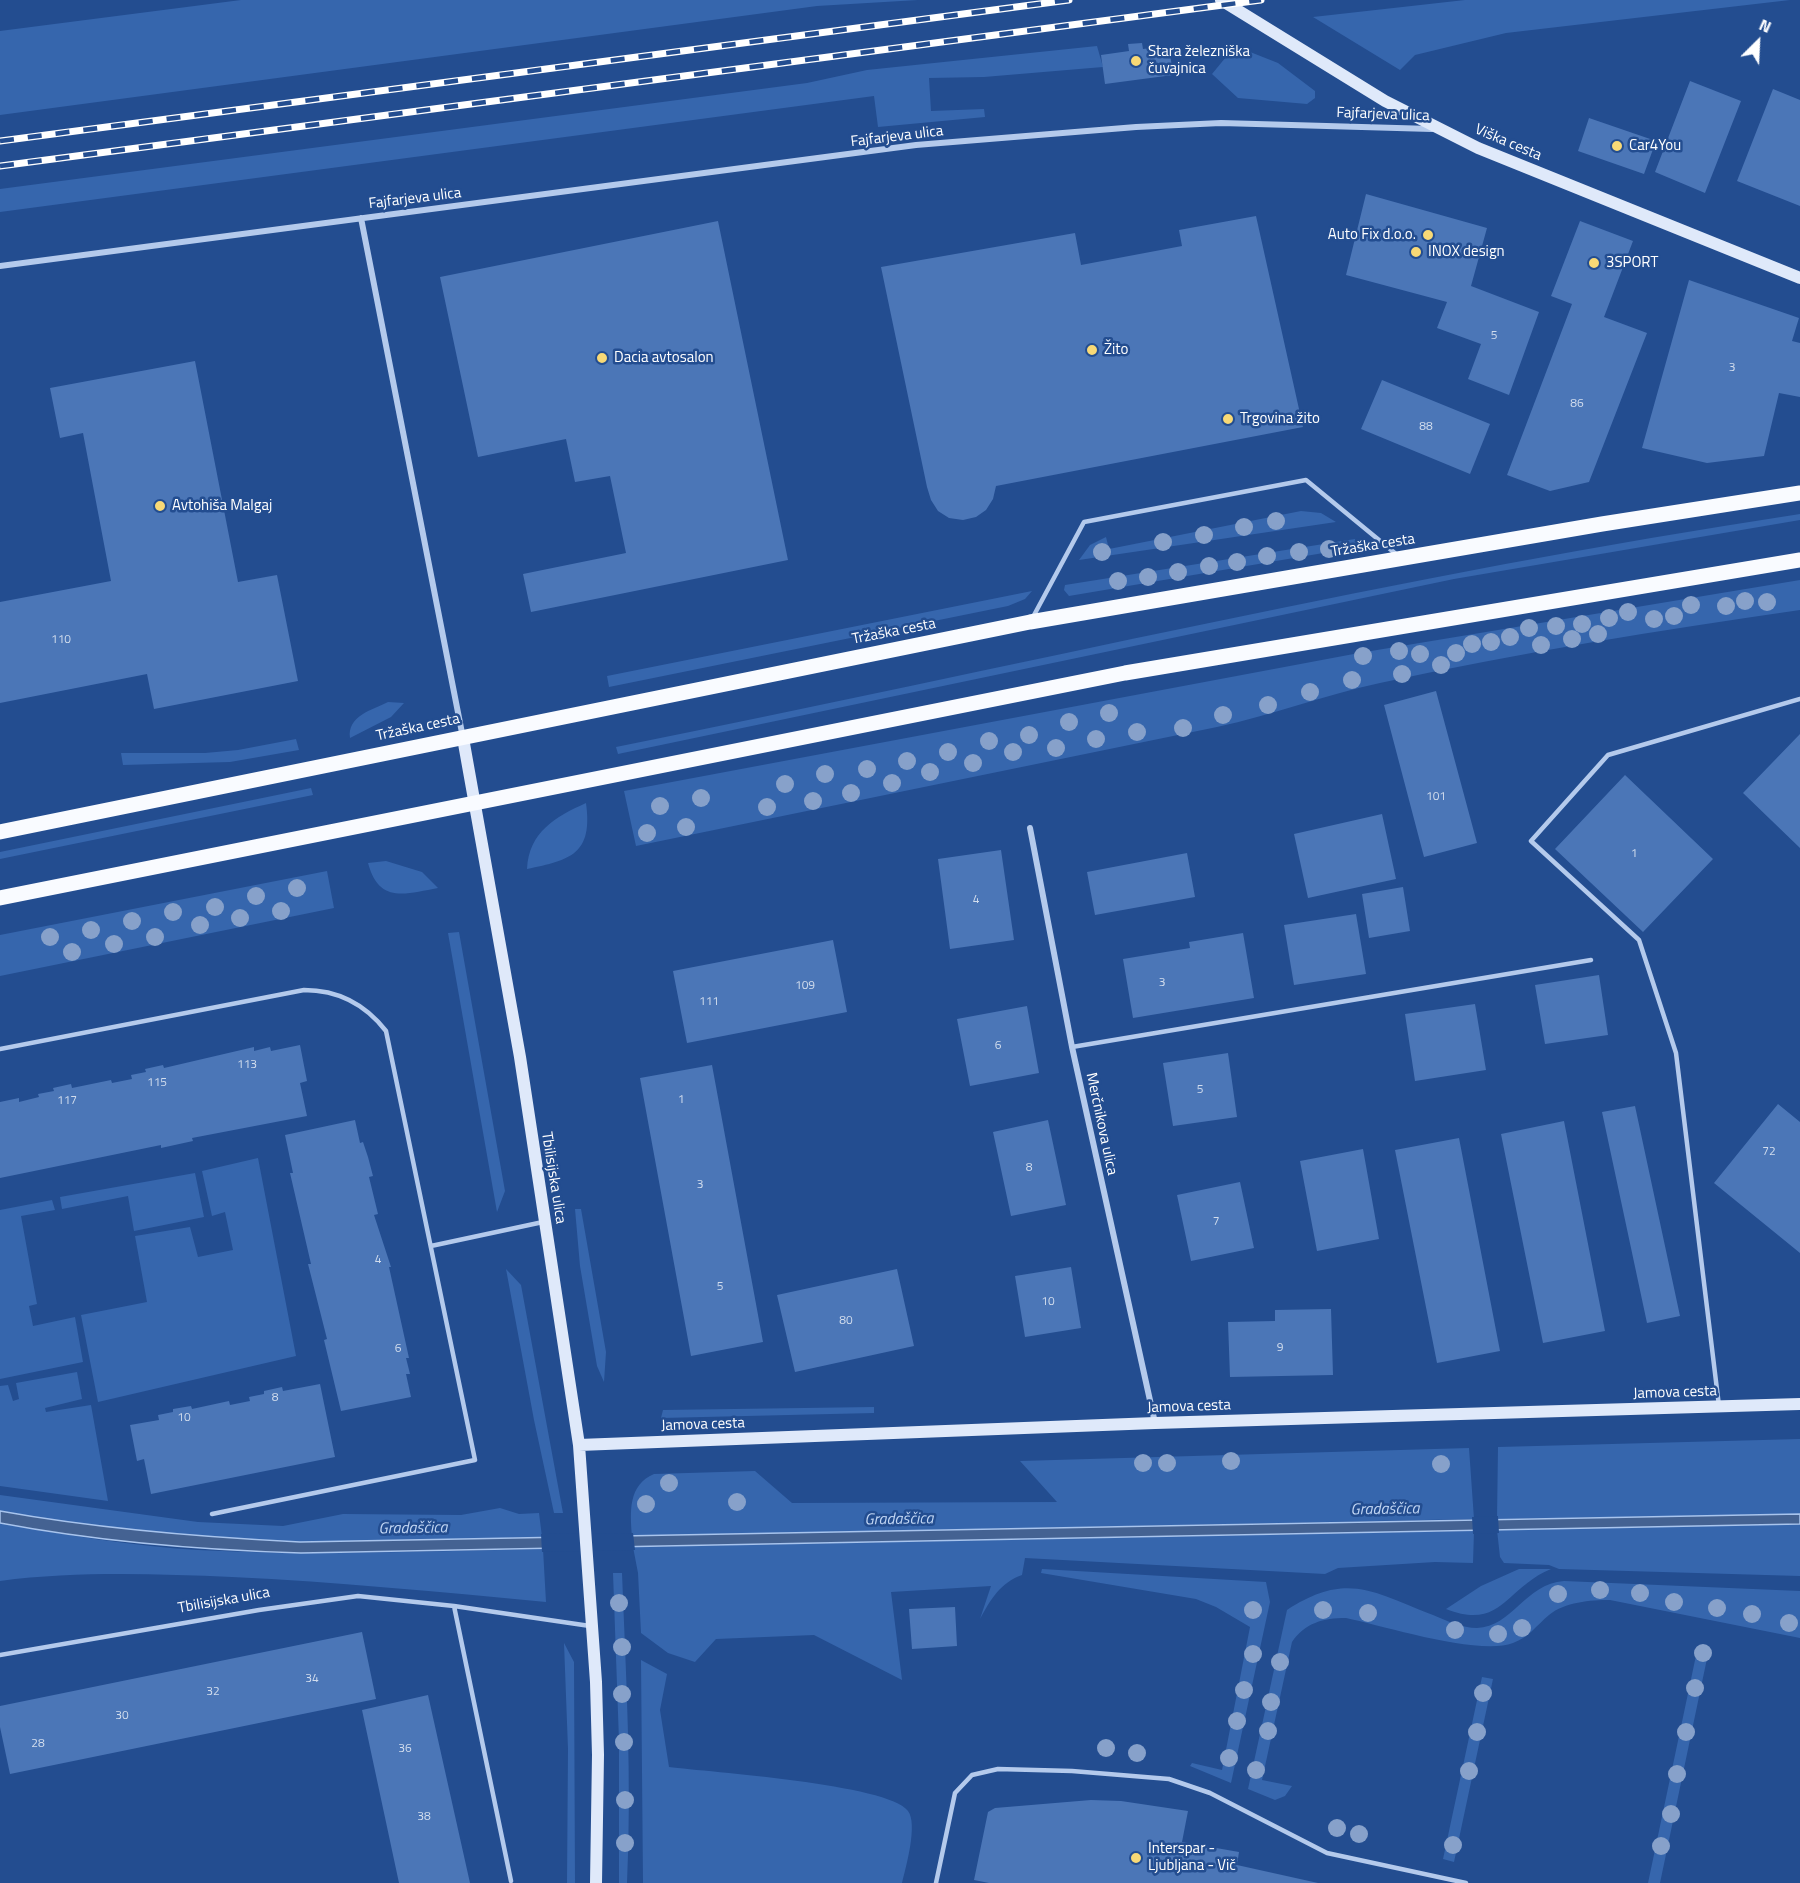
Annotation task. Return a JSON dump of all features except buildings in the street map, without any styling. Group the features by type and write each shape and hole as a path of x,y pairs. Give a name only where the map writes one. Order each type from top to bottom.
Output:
{"main road":[{"name":"Tržaška cesta","path":"0,832 1030,622 1403,560 1602,524 1800,493"},
{"path":"0,898 1125,673 1800,560"}],"street":[{"name":"Viška cesta","path":"1221,0 1350,81 1438,129 1478,148 1800,278"},
{"name":"Fajfarjeva ulica","path":"0,266 916,145 1010,136 1221,123 1438,129"},
{"name":"Fajfarjeva ulica","path":"361,218 463,738"},
{"name":"Tbilisijska ulica","path":"463,738 520,1057 579,1445 590,1574 598,1755 596,1883"},
{"name":"Merčnikova ulica","path":"1030,828 1072,1047 1155,1423"},
{"name":"Jamova cesta","path":"579,1445 1155,1423 1800,1404"}],"lane":[{"path":"1030,622 1084,522 1306,480 1403,560"},
{"path":"1719,1406 1676,1053 1640,940 1531,841 1608,755 1800,699"},
{"path":"1072,1047 1591,960"},
{"path":"0,1049 304,990 326,990 342,996 376,1018 390,1042 475,1460 212,1514"},
{"path":"431,1246 545,1222"},
{"name":"Tbilisijska ulica","path":"0,1655 248,1612 358,1596 454,1606 593,1627"},
{"path":"454,1606 511,1881"},
{"path":"936,1883 955,1794 972,1775 998,1769 1072,1771 1169,1779 1210,1793 1327,1852 1466,1883"}],"shaded area":[{"path":"241,0 918,0 817,6 0,115 0,31"},
{"path":"1465,0 1790,0 1506,33 1415,55 1400,70 1313,17"},
{"path":"1097,46 1103,67 984,77 929,78 931,111 984,109 985,117 878,127 874,96 0,212 0,189 807,83 867,70"},
{"path":"1235,46 1278,63 1315,91 1315,98 1307,104 1238,98 1212,74"},
{"path":"1301,511 1321,513 1336,522 1079,560 1090,545 1106,537 1109,549"},
{"path":"1800,514 1800,520 1454,579 618,754 616,747 1355,593 1651,538"},
{"path":"1355,539 1357,544 1353,548 1069,596 1064,590 1065,585"},
{"path":"1800,580 1800,610 1589,643 1432,672 1359,688 1217,727 636,846 624,791 1359,653"},
{"path":"1032,591 1025,599 1008,606 609,687 607,676"},
{"path":"388,702 404,703 391,717 350,738 350,730 356,719"},
{"path":"296,739 299,750 230,762 123,765 121,753 205,753 238,750"},
{"path":"311,788 313,795 0,859 0,852"},
{"path":"586,803 586,834 576,852 556,862 527,869 533,845 546,827 564,814"},
{"path":"386,861 422,872 438,888 404,894 386,891 373,876 368,863"},
{"path":"327,871 334,908 0,976 0,935"},
{"path":"459,932 505,1191 497,1212 448,933"},
{"path":"258,1158 296,1356 98,1402 81,1315 147,1302 135,1236 190,1227 198,1257 233,1250 225,1212 212,1216 202,1171"},
{"path":"195,1173 204,1217 134,1231 128,1196 62,1209 60,1197"},
{"path":"52,1200 55,1210 21,1216 37,1304 29,1306 33,1326 75,1317 83,1362 0,1379 0,1210"},
{"path":"575,1209 581,1209 606,1352 604,1382 597,1366 580,1266"},
{"path":"506,1269 521,1285 563,1513 554,1513"},
{"path":"77,1372 82,1399 45,1408 46,1412 91,1405 108,1501 0,1486 0,1386 8,1385 13,1401 19,1399 16,1383"},
{"path":"874,1407 874,1413 661,1418 663,1410"},
{"path":"1800,1439 1800,1514 1497,1519 1498,1447"},
{"path":"1469,1448 1474,1519 632,1536 632,1500 639,1485 654,1474 755,1471 792,1503 1057,1502 1020,1461"},
{"path":"0,1495 198,1522 283,1526 343,1514 461,1515 500,1508 519,1514 539,1513 542,1537 330,1542 262,1541 187,1536 74,1523 0,1511"},
{"name":"Gradaščica","path":"0,1511 74,1523 149,1531 300,1542 1800,1514 1800,1524 301,1553 188,1547 38,1530 0,1523"},
{"path":"0,1523 99,1540 198,1550 327,1553 543,1549 546,1602 350,1584 232,1577 87,1575 0,1581"},
{"path":"1800,1524 1800,1576 1559,1569 1549,1565 1504,1563 1500,1557 1497,1530"},
{"path":"1474,1531 1473,1563 1435,1562 1338,1568 1325,1574 1025,1558 1022,1575 1002,1587 992,1598 980,1619 991,1586 891,1592 902,1680 814,1635 716,1639 695,1662 668,1653 641,1633 638,1573 633,1547"},
{"path":"1042,1569 1266,1582 1270,1602 1231,1783 1190,1766 1192,1763 1222,1770 1250,1627 1216,1607 1196,1599 1041,1573"},
{"path":"1519,1569 1551,1569 1523,1586 1492,1611 1480,1615 1446,1609 1481,1586"},
{"path":"613,1573 622,1573 629,1767 627,1883 619,1883 619,1741"},
{"path":"1564,1581 1800,1591 1800,1638 1610,1600 1586,1601 1562,1607 1549,1615 1524,1638 1498,1646 1455,1643 1346,1618 1322,1621 1303,1630 1292,1642 1262,1780 1292,1786 1285,1796 1275,1800 1248,1789 1287,1610 1308,1598 1327,1591 1344,1588 1360,1589 1393,1599 1455,1624 1477,1628 1500,1621 1539,1589"},
{"path":"564,1643 574,1662 575,1883 567,1883 568,1749"},
{"path":"1698,1646 1709,1649 1660,1883 1648,1883"},
{"path":"641,1660 667,1674 660,1710 669,1767 796,1781 868,1793 894,1802 908,1811 912,1825 902,1883 643,1883"},
{"path":"1482,1677 1493,1679 1454,1862 1443,1859"}],"pier":[{"path":"1498,1516 1499,1533 1473,1534 1472,1517"},
{"path":"633,1533 635,1550 542,1552 541,1534"}],"railway":[{"path":"0,141 1069,0"},
{"path":"0,166 1261,0"}],"place":[{"name":"Stara železniška čuvajnica","path":"1136,61"},
{"name":"Car4You","path":"1617,146"},
{"name":"Auto Fix d.o.o.","path":"1428,235"},
{"name":"INOX design","path":"1416,252"},
{"name":"3SPORT","path":"1594,263"},
{"name":"Žito","path":"1092,350"},
{"name":"Dacia avtosalon","path":"602,358"},
{"name":"Trgovina žito","path":"1228,419"},
{"name":"Avtohiša Malgaj","path":"160,506"},
{"name":"Interspar - Ljubljana - Vič","path":"1136,1858"}]}
